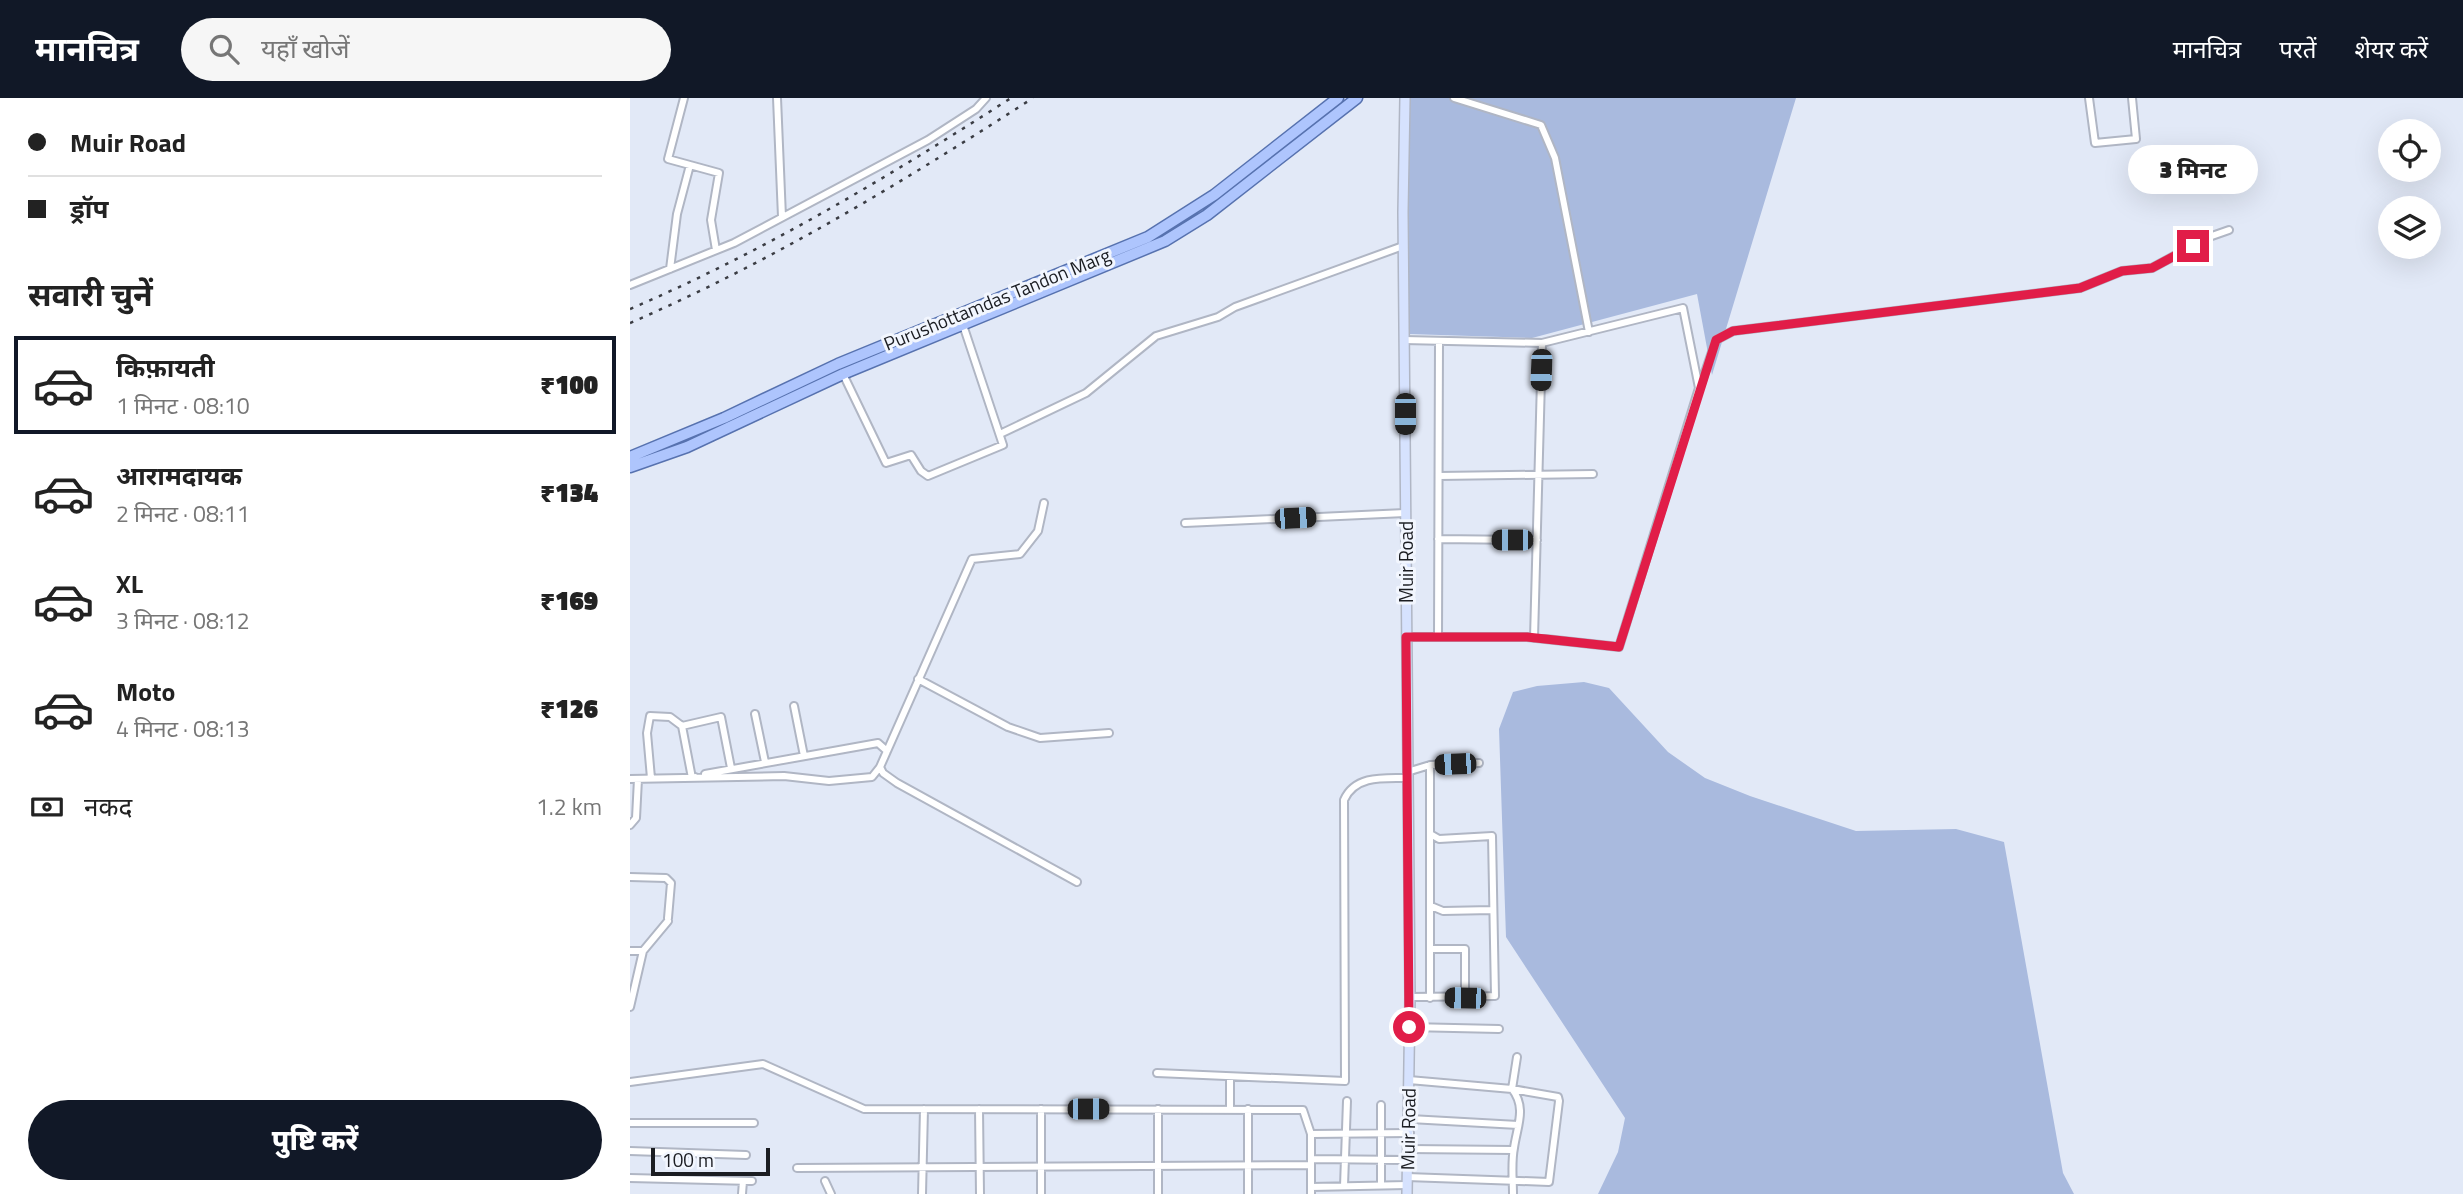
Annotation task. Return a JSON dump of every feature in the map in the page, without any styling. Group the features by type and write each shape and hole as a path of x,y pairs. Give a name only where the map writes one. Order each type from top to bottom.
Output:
{"main road":[{"name":"Purushottamdas Tandon Marg","path":"630,457 724,418 838,364 1148,237 1214,195 1338,98"},
{"path":"630,467 687,447 843,374 1126,259 1187,229 1357,98"},
{"name":"Muir Road","path":"1405,98 1403,246 1410,997 1410,1133 1407,1185"}],"street":[{"path":"684,98 668,159 719,173 711,220 716,250"},
{"path":"777,98 782,217"},
{"path":"630,285 716,250 782,217 928,139 976,109 986,98"},
{"path":"1454,98 1541,125 1555,158 1589,332"},
{"path":"2089,98 2095,143 2136,139 2132,98"},
{"path":"670,269 677,214 690,165"},
{"path":"1406,637 1534,638 1619,647 1716,340 1733,331 2080,288 2122,271 2152,268 2209,237 2229,230"},
{"path":"1000,434 1086,393 1156,336 1218,317 1235,307 1403,246"},
{"path":"1404,341 1542,343 1683,308 1699,388"},
{"path":"843,374 886,463 911,454 921,471 928,475 1003,445 963,325"},
{"path":"1438,637 1439,341"},
{"path":"1534,638 1542,343"},
{"path":"1438,476 1593,474"},
{"path":"630,779 784,776 828,781 872,777 887,751 972,559 1020,554 1038,531 1044,503"},
{"path":"1185,523 1405,513"},
{"path":"1438,539 1537,540"},
{"path":"918,680 1008,727 1040,738 1109,733"},
{"path":"794,706 804,756"},
{"path":"755,714 765,762"},
{"path":"651,778 647,733 650,716 670,717 682,726 692,778"},
{"path":"682,726 721,717 731,768"},
{"path":"692,778 731,768 878,743 887,751"},
{"path":"1157,1073 1345,1081 1344,800 1358,784 1373,778 1407,775 1430,765 1479,763"},
{"path":"1430,765 1430,998"},
{"path":"880,766 883,773 897,783 1077,882"},
{"path":"630,825 636,818 638,779"},
{"path":"1410,997 1495,996 1492,836 1439,839 1432,835"},
{"path":"630,877 666,878 671,883 668,919 643,951 630,1007"},
{"path":"1431,906 1443,911 1492,910"},
{"path":"1430,949 1465,949 1465,998"},
{"path":"630,951 643,951"},
{"path":"1409,1027 1499,1029"},
{"path":"1513,1194 1513,1150 1520,1099 1512,1089 1517,1057"},
{"path":"630,1082 763,1064 864,1109 1303,1110 1311,1134 1311,1190 1344,1186 1549,1182 1558,1097 1512,1089 1409,1080"},
{"path":"1230,1077 1230,1109"},
{"path":"1344,1186 1347,1101"},
{"path":"1381,1105 1381,1185"},
{"path":"922,1194 924,1109"},
{"path":"979,1109 980,1194"},
{"path":"1041,1109 1041,1194"},
{"path":"1158,1109 1158,1194"},
{"path":"1248,1110 1248,1194"},
{"path":"1409,1119 1518,1125"},
{"path":"630,1124 754,1123"},
{"path":"1311,1134 1410,1133"},
{"path":"1408,1149 1513,1150"},
{"path":"630,1151 746,1155"},
{"path":"797,1168 1248,1166 1344,1160 1407,1160"},
{"path":"630,1178 752,1181"},
{"path":"742,1194 743,1181"},
{"path":"824,1181 831,1194"}],"shaded area":[{"path":"1406,98 1796,98 1712,375 1697,294 1532,338 1409,334"},
{"path":"1584,682 1609,688 1668,752 1705,778 1750,796 1856,831 1956,829 2004,842 2063,1173 2074,1194 1598,1194 1618,1152 1625,1118 1506,937 1499,729 1513,692 1537,686"}],"railway":[{"path":"630,309 777,238 919,156 1011,98"},
{"path":"630,323 786,247 1033,98"}],"route":[{"path":"1409,1027 1406,637 1527,637 1619,647 1716,340 1733,331 2080,288 2122,271 2139,272 2152,268 2193,246"}]}
